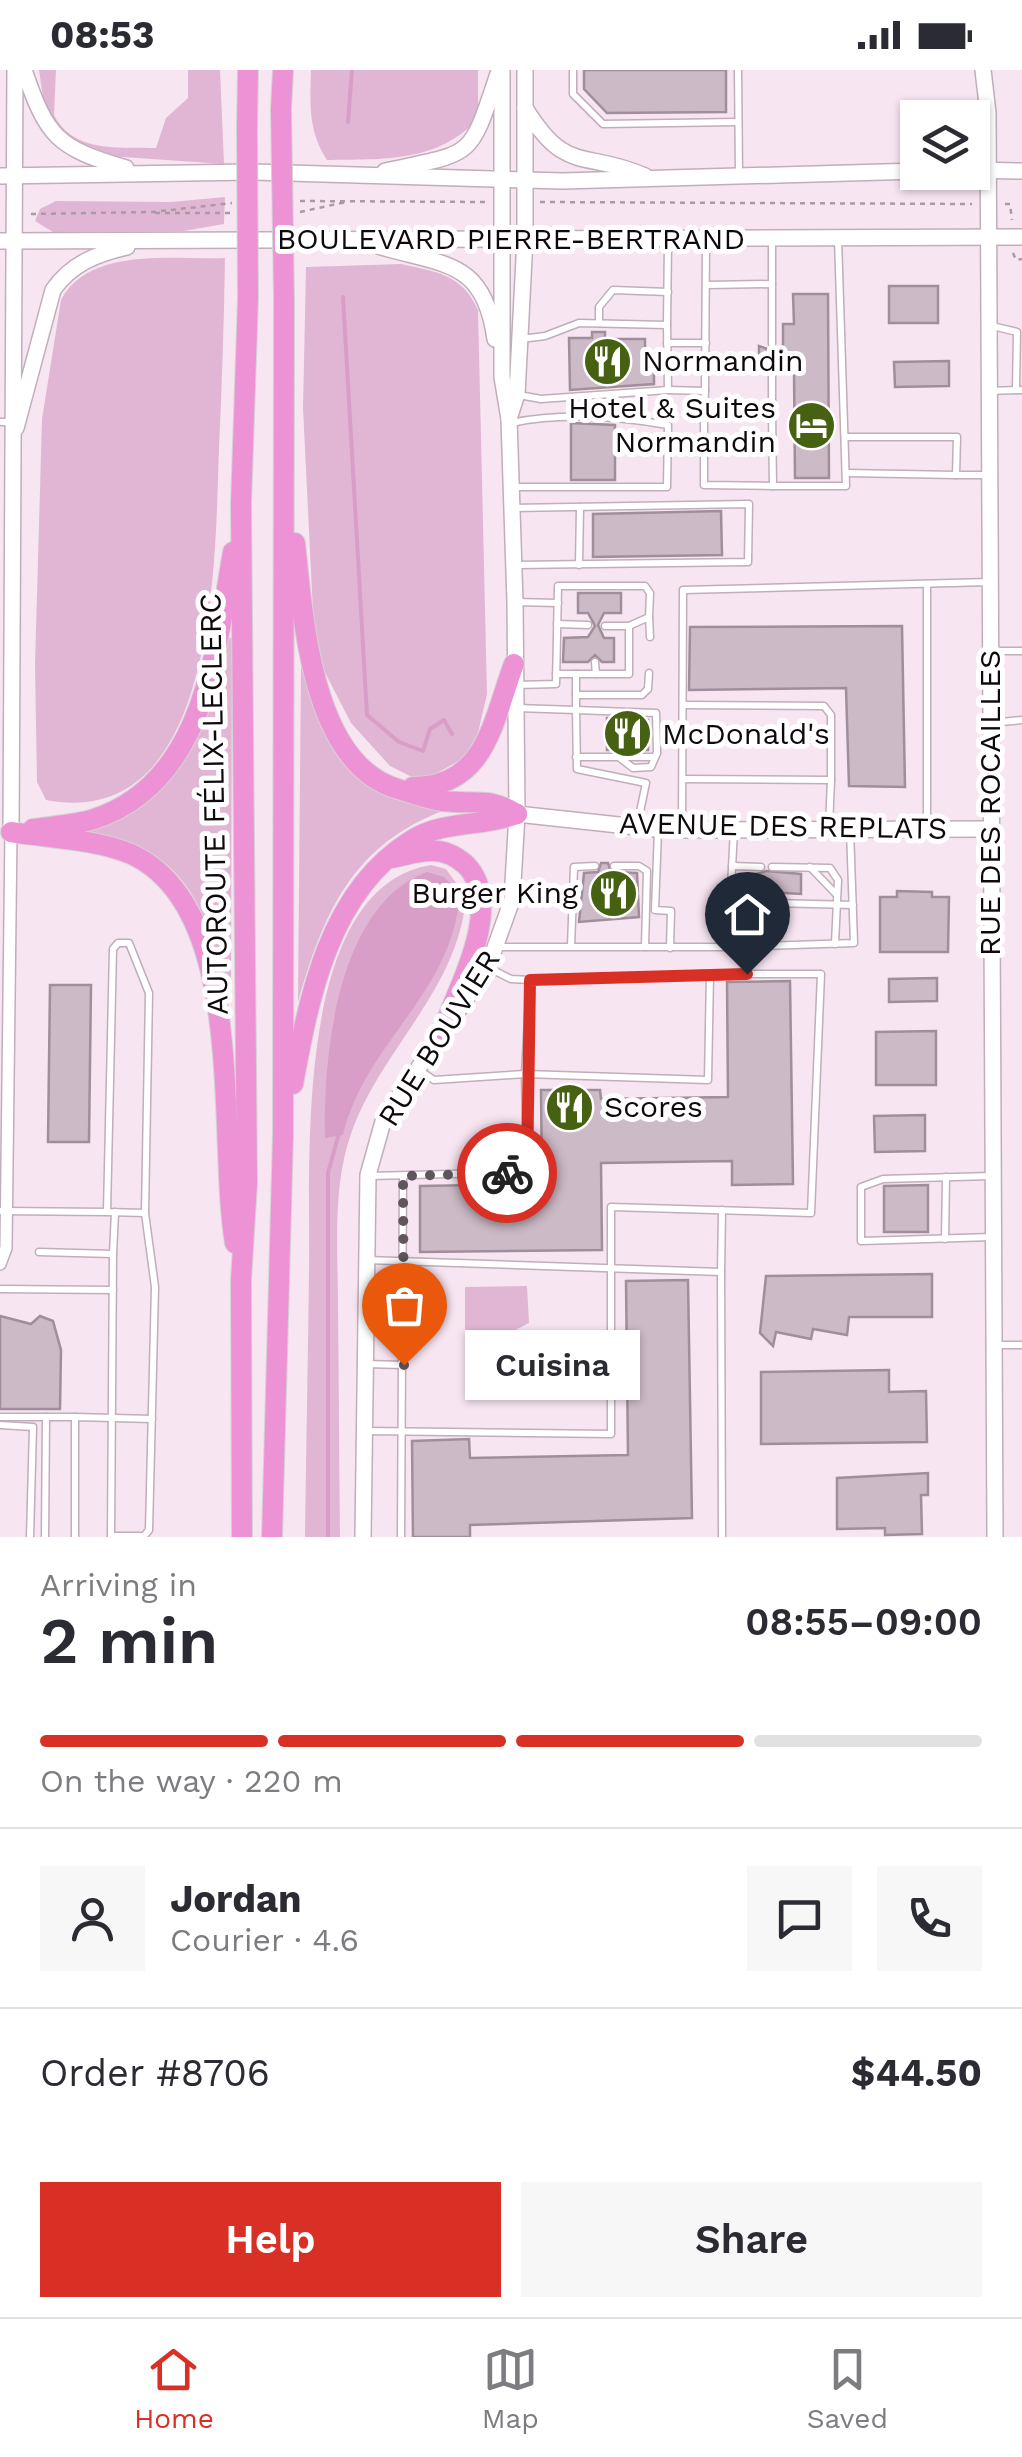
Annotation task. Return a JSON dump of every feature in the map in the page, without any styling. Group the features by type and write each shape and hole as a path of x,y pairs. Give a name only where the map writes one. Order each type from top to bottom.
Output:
{"highway":[{"path":"238,70 247,121"},
{"name":"AUTOROUTE FÉLIX-LECLERC","path":"242,1537 242,1280 247,1164 241,504 248,298 248,70"},
{"path":"273,1537 283,1135 283,70"},
{"path":"284,447 310,651 324,708 352,754 391,787 443,801 494,800 517,814"},
{"path":"11,832 92,820 122,807 151,787 168,766 200,706 212,668 241,504"},
{"path":"391,787 439,784 459,777 478,761 514,674"},
{"path":"283,1135 311,990 336,930 366,882 413,840 444,826 496,822 517,814"},
{"path":"11,832 132,854 180,894 198,925 218,1013 227,1194 242,1280"},
{"path":"389,858 430,850 446,852 462,862 480,889 482,922 441,1035"}],"street":[{"path":"12,447 5,422 12,337 6,175 7,94 14,70"},
{"path":"24,70 44,124 60,144 144,174"},
{"path":"364,175 457,154 474,141 485,121 501,70"},
{"name":"RUE BOUVIER","path":"362,1537 368,1176 384,1118 488,967 498,948 512,900 517,814 515,602 509,421 502,377 501,70"},
{"name":"RUE BOUVIER","path":"509,421 517,394 525,238 525,70"},
{"name":"RUE DES ROCAILLES","path":"982,100 983,70"},
{"path":"524,108 544,139 562,153 622,166 648,177"},
{"path":"990,170 1022,171"},
{"name":"BOULEVARD PIERRE-BERTRAND","path":"6,175 364,175 525,180 900,172"},
{"name":"RUE DES ROCAILLES","path":"982,190 987,236 995,1537"},
{"name":"BOULEVARD PIERRE-BERTRAND","path":"6,241 525,238 668,241 987,236 1017,231"},
{"path":"0,1264 6,1248 4,986 11,832 6,596 12,447 53,290 66,272 101,253 151,240"},
{"path":"361,240 446,265 473,278 490,307 502,377"},
{"path":"0,306 12,337"},
{"name":"AVENUE DES REPLATS","path":"517,814 658,830 989,829"}],"lane":[{"path":"573,70 573,94 603,124 738,122"},
{"path":"738,70 739,175"},
{"path":"772,238 772,344"},
{"path":"706,240 704,485 846,486 838,238"},
{"path":"668,241 668,390"},
{"path":"706,285 772,284"},
{"path":"599,323 598,307 613,290 668,292"},
{"path":"520,339 545,336 580,322 667,326"},
{"path":"987,325 1017,332 1019,390 988,391"},
{"path":"668,342 706,343"},
{"path":"772,374 773,486"},
{"path":"517,394 541,399 704,391"},
{"path":"704,410 772,411"},
{"path":"509,421 635,419 668,424 668,488 512,487"},
{"path":"846,437 957,436 956,475"},
{"path":"847,473 988,475"},
{"path":"512,508 749,504 748,562 514,565"},
{"path":"579,566 580,507"},
{"path":"682,830 682,590 989,582"},
{"path":"927,584 928,828"},
{"path":"514,674 556,684 558,586 645,586 650,593 650,637"},
{"path":"515,602 558,604"},
{"path":"604,626 630,626 649,617"},
{"path":"557,624 588,626"},
{"path":"556,674 630,674 630,626"},
{"path":"989,652 1022,651"},
{"path":"595,662 596,674"},
{"path":"576,695 642,695 648,689 649,673"},
{"path":"576,674 576,768 646,783 637,827"},
{"path":"683,705 824,706 831,715 829,828"},
{"path":"516,708 656,712 657,752 652,767 623,764 619,757 576,757"},
{"path":"990,723 1022,720"},
{"path":"684,779 831,780"},
{"path":"498,948 854,943 850,828"},
{"path":"658,830 654,910 671,911 670,948"},
{"path":"728,946 734,830"},
{"path":"571,946 574,867 595,866"},
{"path":"614,866 640,866 647,871 644,947"},
{"path":"732,866 761,867"},
{"path":"772,867 830,868 838,880 835,944"},
{"path":"730,902 853,905"},
{"path":"118,943 129,943 149,994 145,1213 155,1287 149,1530 144,1536 111,1536 112,950 118,943"},
{"path":"363,1431 611,1434 611,1207 812,1213 821,974 530,980 511,979 488,967"},
{"path":"417,1068 434,1080 525,1074 708,1080 710,974"},
{"path":"368,1176 527,1172 525,1074 530,980"},
{"path":"402,1537 406,1261 403,1176"},
{"path":"993,1176 883,1179 861,1187 861,1242 994,1237"},
{"path":"945,1239 946,1177"},
{"path":"722,1210 722,1537"},
{"path":"3,1211 145,1213"},
{"path":"39,1252 113,1254"},
{"path":"364,1260 721,1272"},
{"path":"0,1289 113,1290"},
{"path":"994,1345 1022,1344"},
{"path":"364,1364 404,1365"},
{"path":"0,1416 152,1419"},
{"path":"45,1537 46,1416"},
{"path":"75,1416 75,1537"},
{"path":"0,1424 33,1427 30,1537"}],"path":[{"path":"347,202 490,202"},
{"path":"533,202 972,204"},
{"path":"1006,204 1010,204 1017,231"},
{"path":"34,214 153,212"},
{"path":"1012,252 1016,260 1022,258"}],"shaded area":[{"path":"39,70 56,70 54,115 73,136 98,145 156,148 166,118 188,98 188,70 220,70 224,164 94,155 47,125"},
{"path":"311,70 478,70 478,118 463,133 428,151 389,158 327,160 313,127"},
{"path":"225,197 224,224 184,231 53,232 35,221 40,209 56,201 171,202"},
{"path":"157,258 225,258 215,553 196,677 176,732 145,774 103,799 46,800 37,782 35,665 42,419 61,300 74,283 91,271 112,264"},
{"path":"401,264 447,276 464,289 478,310 487,694 478,733 464,758 428,778 412,777 390,766 351,723 315,653 303,408 306,267"},
{"path":"225,637 232,638 231,995 225,995 210,934 186,885 146,851 118,841 84,837 84,830 125,816 152,796"},
{"path":"301,665 320,724 345,766 384,795 445,810 386,842 346,885 319,939 298,1002"},
{"path":"431,865 446,869 466,897 460,931 434,991 364,1103 345,1154 337,1220 340,1537 305,1537 309,1167 318,1038 331,976 353,924 386,885"},
{"path":"427,872 444,877 460,894 454,930 425,990 369,1072 343,1135 325,1138 327,1066 333,1027 355,949 373,916 397,890"},
{"path":"527,1286 529,1323 492,1342 465,1342 465,1287"}],"building":[{"path":"584,70 726,70 726,112 607,113 584,89"},
{"path":"889,286 938,286 938,323 889,323"},
{"name":"Hotel & Suites Normandin","path":"793,294 828,294 829,478 795,478 794,372 771,367 759,372 759,346 773,351 783,345 783,324 794,324"},
{"name":"Normandin","path":"592,332 605,332 605,339 645,339 645,361 654,361 654,384 570,390 569,338 592,338"},
{"path":"949,361 949,386 895,387 894,362"},
{"path":"571,423 615,425 615,480 571,480"},
{"path":"721,511 722,555 593,557 593,514"},
{"path":"578,593 621,593 621,613 604,613 598,625 604,638 614,638 614,662 602,662 595,655 588,662 563,662 564,638 588,637 595,626 588,613 578,613"},
{"path":"902,626 905,787 849,786 846,688 689,690 690,627"},
{"name":"McDonald's","path":"607,718 648,720 648,750 607,750"},
{"name":"Burger King","path":"601,863 608,863 611,872 637,873 639,917 579,922 584,873 598,872"},
{"path":"766,871 801,874 801,894 747,891 747,877"},
{"path":"897,891 932,892 932,897 949,897 948,952 880,952 880,897 897,897"},
{"path":"937,978 937,1001 889,1002 889,979"},
{"path":"790,981 793,1184 732,1185 732,1161 601,1163 602,1250 420,1252 420,1186 542,1184 541,1090 600,1090 601,1099 728,1097 727,982"},
{"path":"50,985 91,985 89,1142 48,1142"},
{"path":"936,1031 936,1085 876,1085 876,1032"},
{"path":"925,1115 925,1151 875,1152 874,1116"},
{"path":"928,1185 928,1232 884,1232 884,1186"},
{"path":"932,1274 932,1317 849,1317 847,1335 813,1329 811,1339 776,1332 773,1346 760,1333 766,1276"},
{"path":"688,1280 692,1518 470,1525 470,1537 413,1537 412,1441 469,1439 470,1458 628,1455 626,1281"},
{"path":"0,1316 31,1324 40,1316 53,1321 61,1350 60,1409 0,1409"},
{"path":"889,1370 889,1392 926,1391 927,1442 761,1444 761,1372"},
{"path":"928,1473 928,1495 921,1495 922,1534 885,1535 885,1528 837,1529 837,1478"}],"waterway":[{"path":"348,122 352,70"},
{"path":"343,297 367,715 399,742 423,751 430,729 444,720 452,734"},
{"path":"328,1537 328,1173 339,1133"}],"way so far":[{"path":"404,1365 403,1176 507,1173"}],"place":[{"name":"Normandin","path":"607,361"},
{"name":"Hotel & Suites Normandin","path":"811,425"},
{"name":"McDonald's","path":"627,734"},
{"name":"Burger King","path":"613,893"},
{"name":"Scores","path":"569,1107"},
{"name":"Cuisina","path":"404,1365"}],"route":[{"path":"507,1173 527,1172 525,1074 530,980 747,974"}]}
